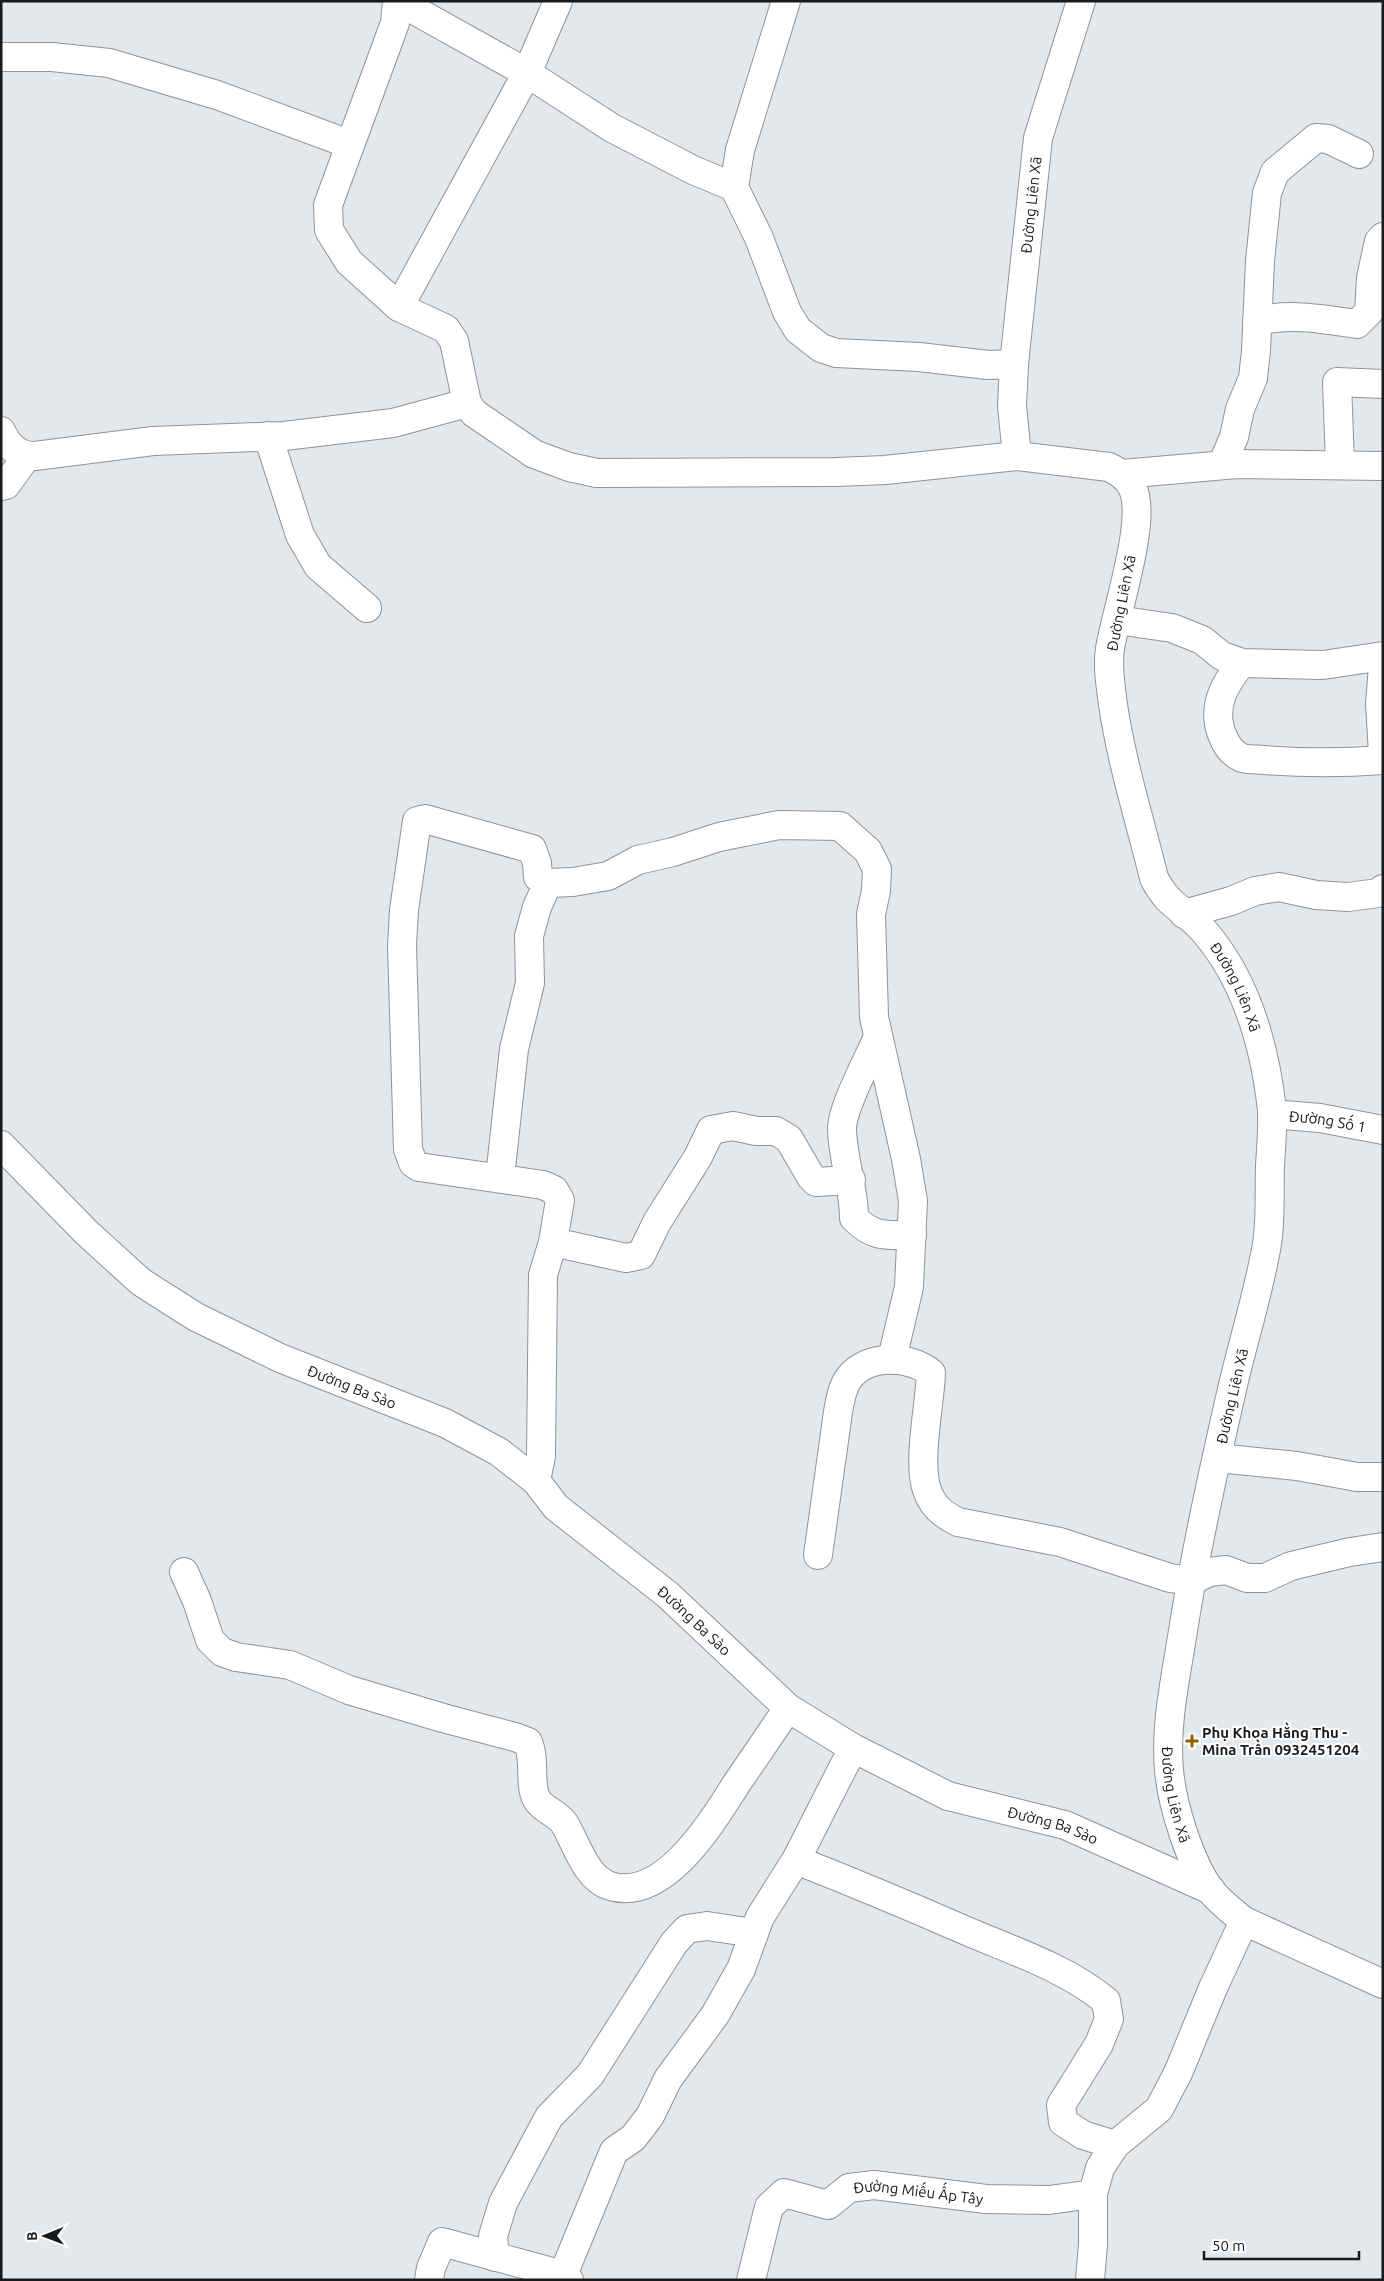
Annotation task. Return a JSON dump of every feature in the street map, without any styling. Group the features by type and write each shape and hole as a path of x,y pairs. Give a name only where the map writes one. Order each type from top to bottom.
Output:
{"street":[{"path":"734,188 694,170 612,128 527,73 398,1 395,23 328,205 329,230 349,262 399,307 446,329 454,341 467,403 474,413 534,454 569,467 597,473 836,472 894,469 1016,456 1109,467 1122,474 1222,465 1383,466"},
{"path":"399,307 527,73 558,1"},
{"path":"786,1 745,132 734,188 759,238 787,312 798,330 821,348 854,356 919,357 988,365 1014,364"},
{"name":"Đường Liên Xã","path":"1016,456 1012,406 1014,364 1038,138 1081,1"},
{"path":"1,57 52,57 109,63 217,95 349,144"},
{"path":"1222,465 1234,437 1240,410 1253,378 1260,261 1267,193 1276,172 1316,138 1328,139 1359,154"},
{"path":"1257,321 1287,316 1312,317 1357,324 1369,312 1371,278 1379,241 1383,237"},
{"path":"1340,465 1338,382 1383,384"},
{"path":"1,431 11,447 26,456 152,441 268,436 394,423 467,403"},
{"path":"268,436 300,535 318,566 367,608"},
{"path":"1,486 6,485 26,456"},
{"name":"Đường Liên Xã","path":"1122,474 1134,489 1137,510 1110,650 1110,680 1122,753 1154,878 1161,893 1170,904 1205,932 1222,954 1246,1000 1268,1074 1272,1114 1267,1242 1191,1581 1169,1718 1169,1770 1177,1813 1194,1858 1211,1890 1244,1921 1383,1984"},
{"path":"1116,620 1172,628 1202,640 1222,656 1242,663 1323,665 1383,656"},
{"path":"1242,663 1230,677 1219,701 1216,714 1220,730 1228,747 1242,758 1288,762 1383,760"},
{"path":"1383,666 1380,704 1383,754"},
{"path":"536,1481 541,1456 543,1275 553,1242 560,1200 554,1190 543,1185 500,1177 419,1167 413,1163 408,1149 402,945 404,910 417,821 425,819 434,821 532,849 537,863 538,877 548,883 573,882 608,876 638,860 673,852 719,837 779,825 840,826 868,851 877,869 876,891 871,914 870,956 874,1017 906,1159 913,1201 908,1287 892,1359"},
{"path":"500,1177 514,1049 530,983 529,936 537,907 548,883"},
{"path":"1184,914 1231,901 1255,891 1279,887 1316,895 1348,897 1378,893 1383,889"},
{"path":"878,1037 863,1069 842,1129 851,1180 854,1218 866,1230 884,1235 912,1234"},
{"name":"Đường Số 1","path":"1272,1114 1320,1118 1383,1130"},
{"path":"553,1242 626,1258 641,1255 657,1222 698,1157 711,1130 734,1126 756,1131 776,1131 789,1139 810,1177 816,1182 851,1180"},
{"name":"Đường Ba Sào","path":"1,1145 86,1232 142,1282 196,1317 280,1358 445,1423 499,1452 536,1481 556,1507 668,1595 788,1708 854,1748 948,1796 1066,1825 1211,1890"},
{"path":"818,1555 842,1392 848,1378 860,1368 892,1359 922,1366 931,1373 924,1460 926,1488 932,1501 944,1516 958,1522 1060,1542 1170,1578 1191,1581 1209,1572 1226,1570 1247,1578 1265,1578 1291,1566 1350,1552 1383,1547"},
{"path":"1218,1458 1297,1466 1357,1477 1383,1477"},
{"path":"184,1572 197,1601 210,1640 222,1652 236,1657 290,1664 349,1690 442,1718 515,1736 528,1742 533,1754 533,1787 537,1800 563,1822 579,1854 596,1876 608,1885 624,1888 642,1884 679,1862 700,1839 788,1708"},
{"path":"430,2280 431,2268 442,2242 566,2277 614,2151 633,2138 639,2131 650,2116 668,2079 715,2015 741,1970 760,1916 796,1860 854,1748"},
{"path":"796,1860 923,1910 1014,1950 1091,1989 1106,2001 1109,2019 1099,2044 1062,2105 1063,2122 1083,2135 1115,2145"},
{"path":"1090,2280 1093,2244 1093,2194 1100,2168 1115,2145 1159,2109 1178,2072 1213,1988 1244,1921"},
{"path":"495,2256 493,2236 503,2204 549,2117 590,2075 674,1943 687,1929 707,1926 754,1933"},
{"name":"Đường Miếu Ấp Tây","path":"751,2280 769,2207 784,2194 828,2205 850,2188 874,2185 986,2199 1049,2200 1093,2194"}],"place":[{"name":"Phụ Khoa Hằng Thu - Mina Trần 0932451204","path":"1192,1741"}]}
